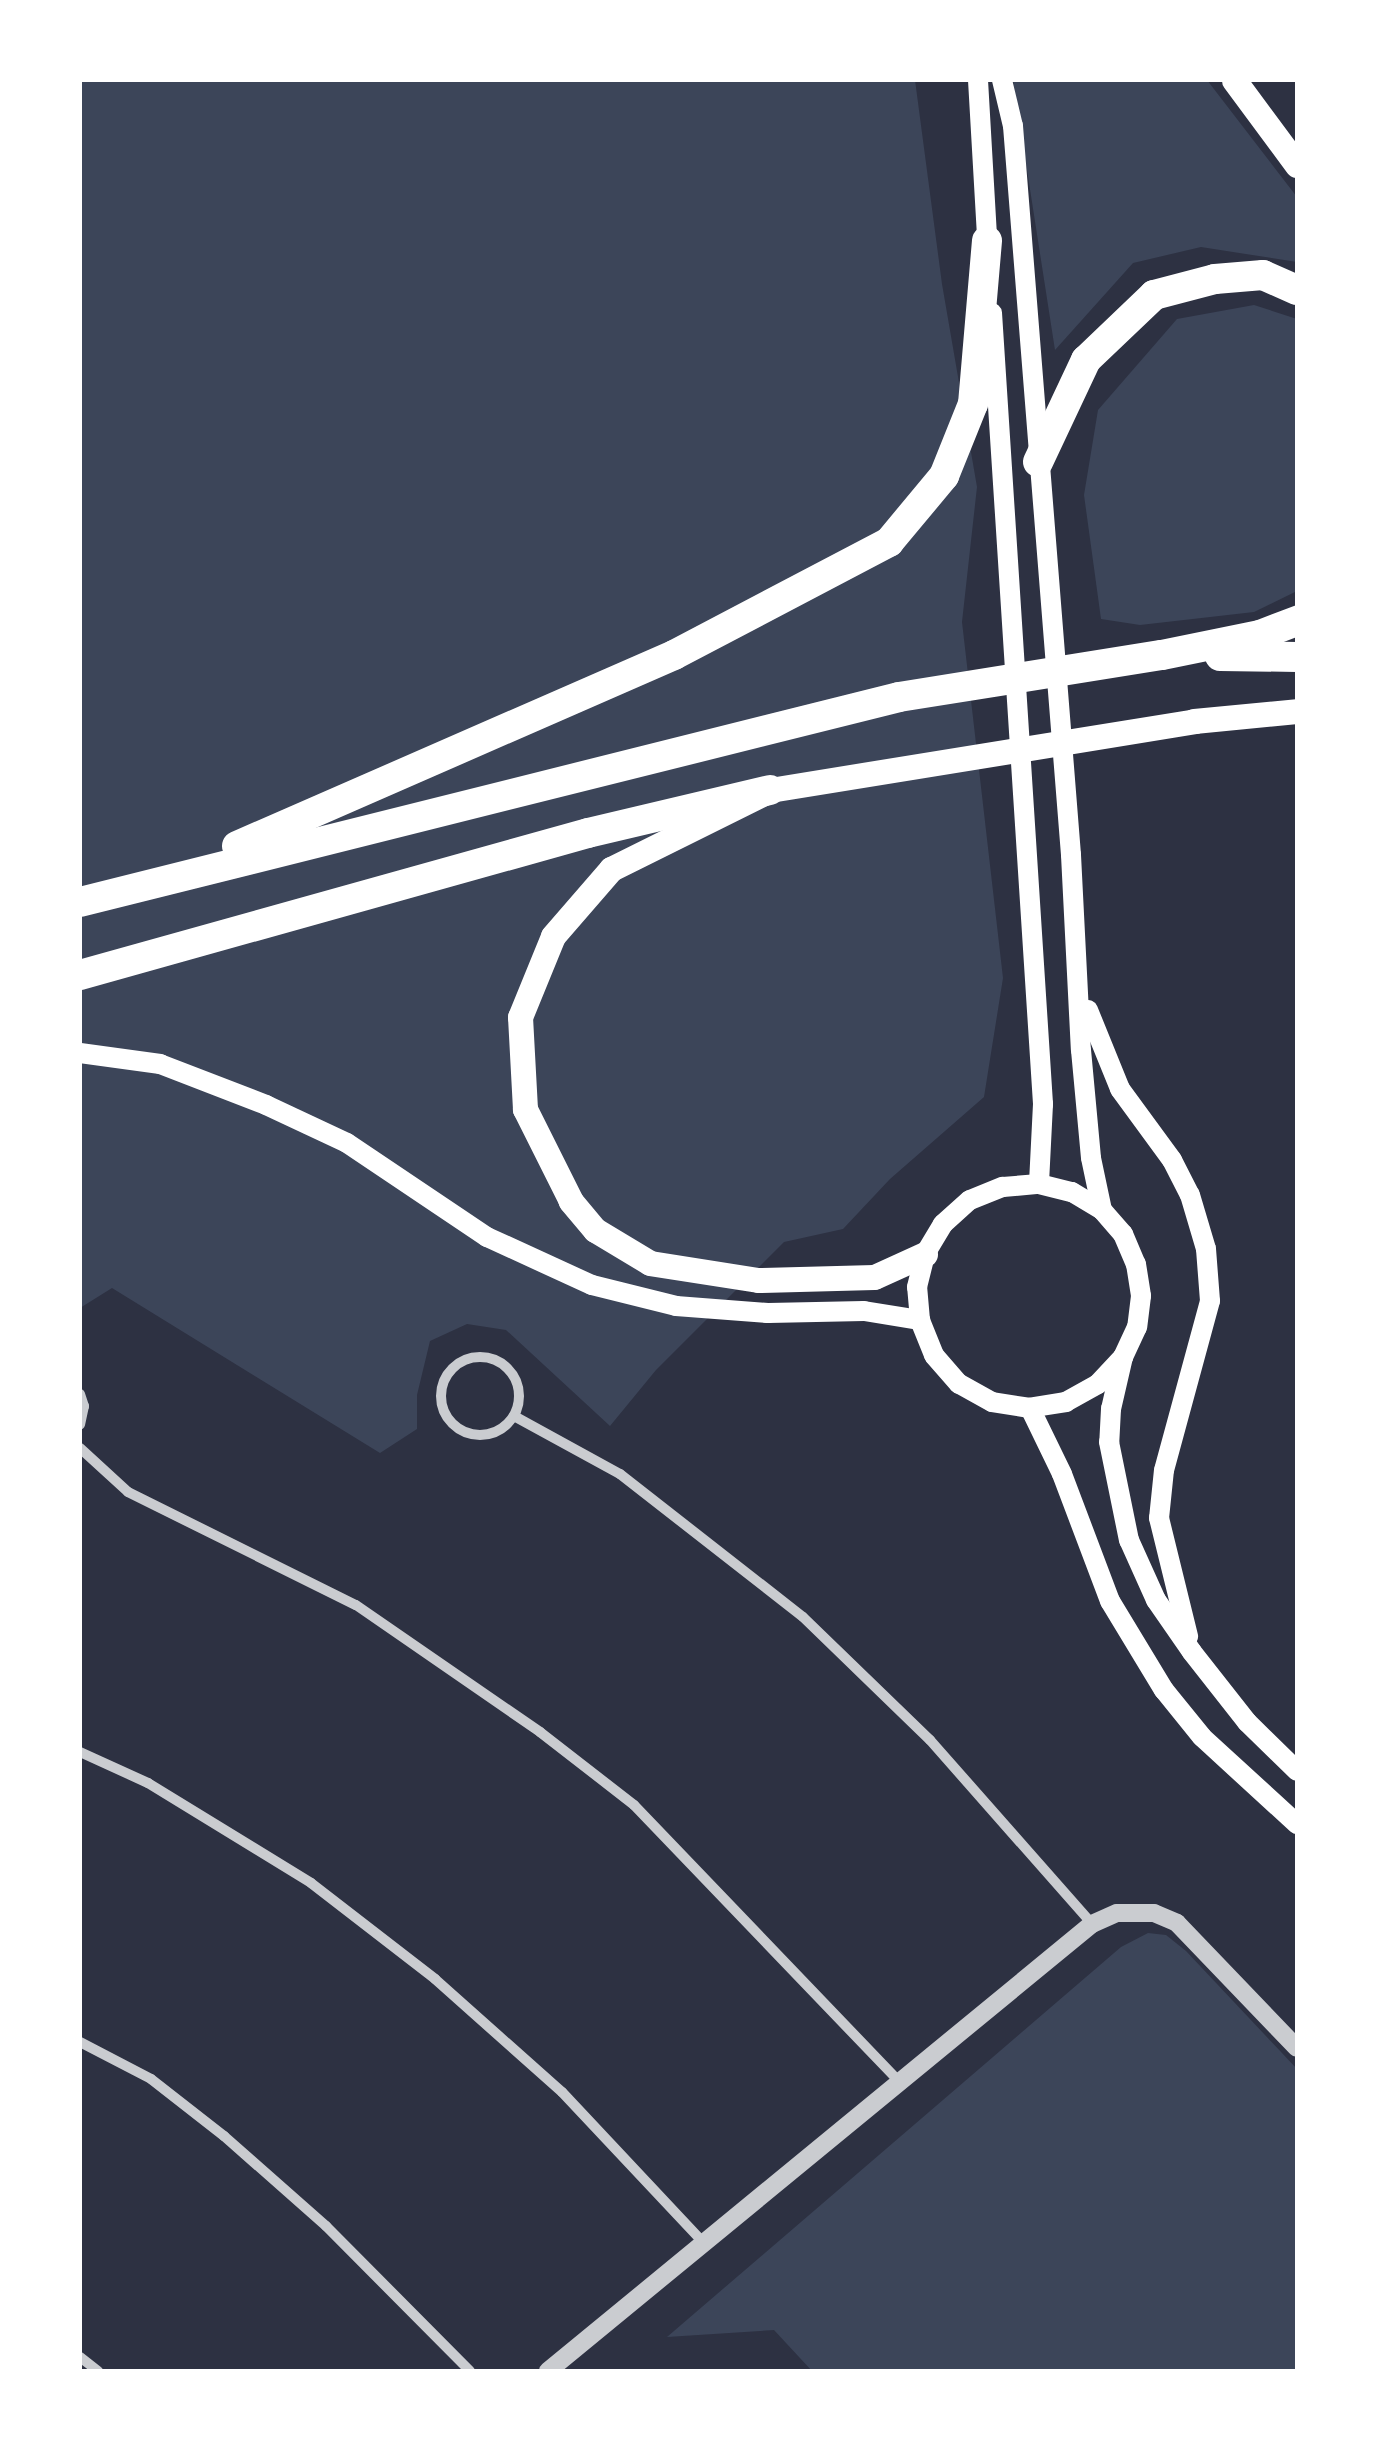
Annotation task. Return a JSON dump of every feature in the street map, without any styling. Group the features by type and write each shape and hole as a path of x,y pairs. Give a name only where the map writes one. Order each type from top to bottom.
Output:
{"highway":[{"path":"150,883 674,655 889,542 944,476 974,404 987,241"},
{"path":"1038,462 1086,360 1154,295 1215,279 1264,276 1297,290"},
{"path":"80,902 899,697 1162,655 1260,635 1297,622"},
{"path":"1162,655 1297,657"},
{"path":"80,975 588,833 770,790"}],"main road":[{"path":"978,80 1043,1104 1038,1184"},
{"path":"1002,80 1013,126 1091,1158 1102,1210"},
{"path":"1234,80 1297,165"},
{"path":"925,1254 874,1277 758,1280 650,1263 595,1230 570,1201 524,1110 520,1017 552,936 612,869 770,790 1194,721 1297,711"},
{"path":"1078,962 1093,1030 1120,1089 1172,1160 1190,1194 1206,1249 1210,1301 1164,1470 1159,1518 1192,1652"},
{"path":"80,1052 160,1064 266,1105 346,1144 488,1237 592,1285 676,1306 768,1313 864,1311 920,1320"},
{"path":"1123,1356 1098,1384 1066,1402 1030,1408 992,1402 959,1384 934,1355 920,1320 918,1287 925,1254 943,1224 970,1200 1003,1186 1038,1184 1072,1192 1102,1210 1123,1234 1139,1280 1137,1328 1123,1356 1111,1409 1115,1485 1130,1540 1156,1600 1192,1652 1247,1722 1297,1770"},
{"path":"1030,1408 1062,1474 1110,1601 1164,1690 1202,1737 1297,1824"}],"street":[{"path":"475,1357 499,1362 516,1380 520,1392 514,1416 494,1434 467,1434 455,1427 441,1404 445,1378 453,1368 475,1357"},
{"path":"80,1394 84,1406 80,1425"},
{"path":"514,1416 620,1474 803,1617 930,1740 1092,1924"},
{"path":"80,1448 128,1492 356,1605 540,1732 634,1805 900,2082"},
{"path":"80,1752 148,1783 311,1884 435,1979 562,2092 704,2243"},
{"path":"548,2371 1092,1924 1133,1910 1177,1923 1297,2048"},
{"path":"80,2042 151,2079 224,2136 326,2226 470,2371"},
{"path":"80,2357 98,2371"}],"shaded area":[{"path":"80,80 915,80 942,284 977,487 962,622 1003,978 984,1097 890,1179 843,1229 784,1242 656,1370 610,1426 506,1330 467,1324 430,1341 417,1395 417,1429 380,1453 112,1288 80,1308"},
{"path":"1013,80 1207,80 1297,197 1297,262 1201,247 1133,263 1055,350"},
{"path":"1254,305 1297,319 1297,591 1254,612 1140,625 1101,619 1084,495 1098,410 1177,319"},
{"path":"1148,1933 1166,1935 1186,1951 1297,2069 1297,2371 812,2371 774,2330 667,2337 1121,1947"}]}
